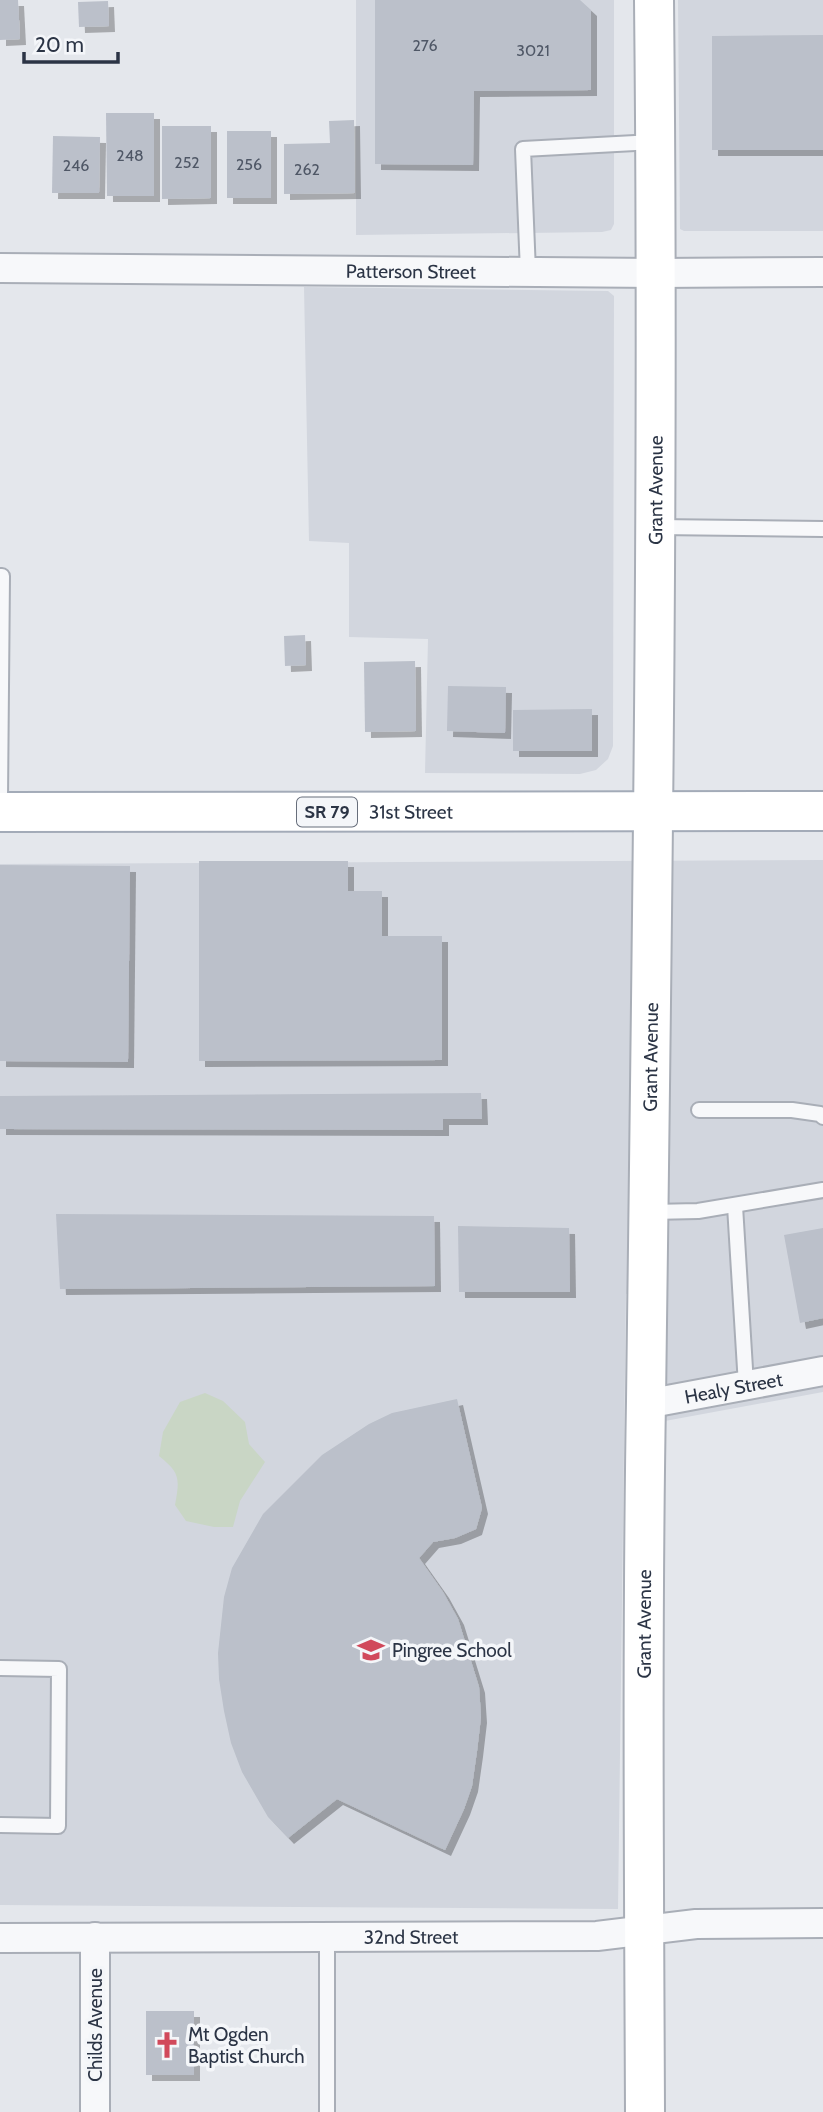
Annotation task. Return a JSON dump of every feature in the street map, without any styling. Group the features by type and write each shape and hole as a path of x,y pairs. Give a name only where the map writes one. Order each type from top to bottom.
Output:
{"street":[{"name":"Grant Avenue","path":"645,2112 646,1404 654,811 657,273 653,0"},
{"name":"Patterson Street","path":"0,268 823,272"},
{"name":"31st Street","path":"0,812 823,811"},
{"name":"Healy Street","path":"646,1404 823,1371"},
{"name":"32nd Street","path":"0,1938 597,1936 695,1924 823,1923"},
{"name":"Childs Avenue","path":"95,1937 95,2112"}],"lane":[{"path":"528,272 523,149 655,142"},
{"path":"655,527 823,530"},
{"path":"0,576 0,799"},
{"path":"699,1110 792,1110 820,1114 823,1117"},
{"path":"649,1212 698,1211 823,1190"},
{"path":"735,1206 746,1385"},
{"path":"0,1668 59,1669 58,1826 0,1825"},
{"path":"327,1937 327,2112"}],"shaded area":[{"path":"356,0 614,0 614,224 611,230 356,235"},
{"path":"678,0 823,0 823,231 680,229"},
{"path":"304,287 608,291 614,296 613,746 608,759 596,770 580,774 425,773 428,639 349,637 349,543 309,541"},
{"path":"823,860 823,1392 665,1421 662,1293 626,1294 618,1909 0,1905 0,864"}],"green space":[{"path":"205,1393 223,1401 245,1422 249,1444 265,1462 240,1501 233,1527 214,1527 186,1521 175,1505 178,1482 175,1472 159,1456 163,1432 180,1402"}],"building":[{"path":"0,0 18,0 20,39 0,40"},
{"path":"375,0 580,0 591,10 591,90 474,91 473,165 375,164"},
{"path":"108,1 109,26 79,27 78,2"},
{"path":"823,35 823,150 712,150 712,36"},
{"path":"106,113 154,113 154,196 107,196"},
{"path":"354,120 355,193 284,194 284,144 330,143 329,121"},
{"path":"162,126 211,126 211,198 162,199"},
{"path":"227,131 271,131 271,198 227,198"},
{"path":"53,136 100,137 99,193 52,193"},
{"path":"305,635 306,665 285,666 284,636"},
{"path":"415,661 416,731 365,732 364,662"},
{"path":"448,686 506,687 505,733 447,731"},
{"path":"592,709 592,751 513,751 513,710"},
{"path":"199,861 348,861 348,891 382,891 382,936 442,936 442,1060 199,1061"},
{"path":"0,865 130,866 128,1062 0,1061"},
{"path":"481,1093 482,1119 443,1119 443,1130 0,1129 0,1096"},
{"path":"56,1214 434,1216 435,1286 60,1289"},
{"path":"458,1226 569,1228 570,1292 459,1292"},
{"path":"823,1228 823,1318 800,1323 784,1235"},
{"path":"457,1399 482,1508 476,1529 455,1538 433,1542 419,1558 458,1619 479,1687 481,1717 477,1751 472,1786 464,1809 445,1850 337,1799 288,1838 268,1817 242,1772 231,1743 224,1711 218,1653 224,1597 232,1568 263,1514 322,1455 369,1424 392,1413"},
{"path":"146,2011 194,2011 194,2075 146,2075"}],"place":[{"name":"Pingree School","path":"371,1650"},
{"name":"Mt Ogden Baptist Church","path":"167,2045"}]}
